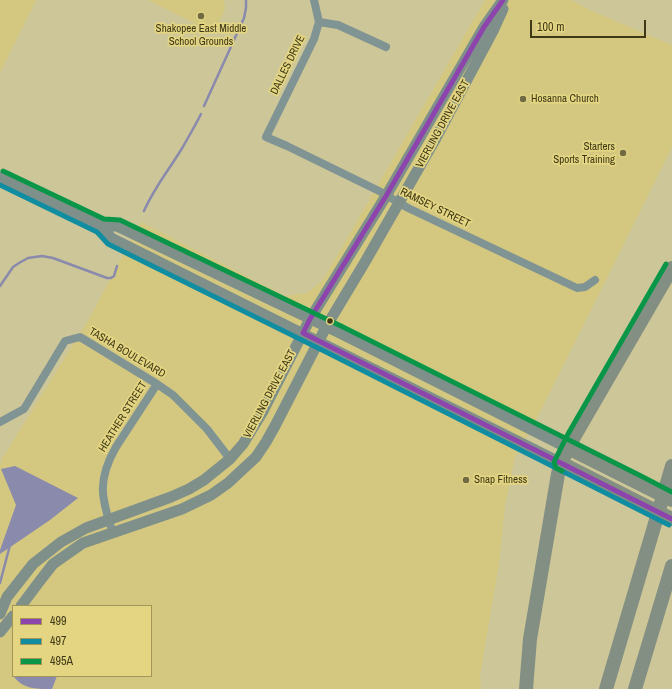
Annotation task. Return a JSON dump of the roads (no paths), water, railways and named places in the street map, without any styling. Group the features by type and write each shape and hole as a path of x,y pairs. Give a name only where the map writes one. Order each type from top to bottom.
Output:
{"highway":[{"path":"526,689 530,638 561,463 568,448 672,268"},
{"path":"568,448 672,500"},
{"path":"561,463 672,519"},
{"path":"606,689 672,466"},
{"path":"635,689 672,566"}],"street":[{"path":"314,0 319,22 338,25 386,47"},
{"name":"VIERLING DRIVE EAST","path":"0,614 7,597 33,564 61,542 86,528 189,489 204,480 230,459 243,444 256,425 310,319 386,196 484,27 503,0"},
{"name":"VIERLING DRIVE EAST","path":"22,605 54,564 83,543 194,504 211,495 228,483 256,457 275,426 318,341 436,138 493,31 507,0"},
{"name":"DALLES DRIVE","path":"266,137 314,39 319,22"},
{"name":"RAMSEY STREET","path":"266,137 366,185 399,203 577,288 585,287 595,280"},
{"path":"0,177 102,226 117,226 310,319 568,448"},
{"path":"102,226 111,238 561,463"},
{"name":"TASHA BOULEVARD","path":"0,422 24,409 65,341 80,338 173,395 207,429 230,459"},
{"name":"HEATHER STREET","path":"113,533 108,520 103,498 102,488 106,468 109,458 157,384"},
{"path":"244,469 242,461 250,445 256,425"},
{"path":"0,632 12,617"}],"water":[{"path":"15,466 78,498 50,520 0,554 0,550 16,505 1,469"},
{"path":"15,677 57,677 52,689 29,687 20,683"}],"waterway":[{"path":"204,106 244,18 246,0"},
{"path":"144,211 152,195 181,150 201,114"},
{"path":"0,286 13,267 28,258 42,256 53,258 107,278 114,276 117,266"},
{"path":"0,583 10,545"}],"place":[{"name":"Shakopee East Middle School Grounds","path":"201,16"},
{"name":"Hosanna Church","path":"523,99"},
{"name":"Starters Sports Training","path":"623,153"},
{"name":"Snap Fitness","path":"466,480"}]}
